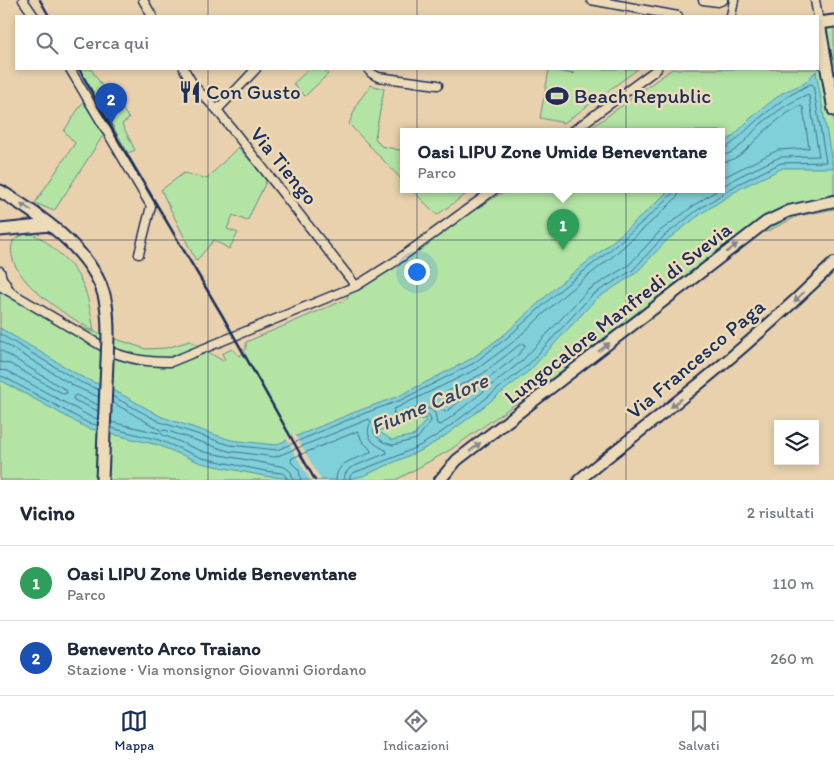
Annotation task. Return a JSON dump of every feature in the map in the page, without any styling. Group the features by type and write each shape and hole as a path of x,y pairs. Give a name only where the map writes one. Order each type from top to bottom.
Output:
{"main road":[{"path":"819,23 834,21"},
{"path":"819,28 834,110"},
{"path":"0,191 36,213 74,247 94,270 104,295 108,316 108,337 102,480"},
{"path":"0,230 50,225"}],"street":[{"path":"23,0 33,15"},
{"path":"142,0 151,15"},
{"path":"592,0 673,15"},
{"path":"703,0 718,2 723,0"},
{"path":"731,15 734,0"},
{"path":"815,0 817,15"},
{"path":"71,70 151,206 139,254"},
{"name":"Via Tiengo","path":"185,70 194,86 217,110 356,286"},
{"path":"217,110 255,70"},
{"path":"369,70 378,77 438,85"},
{"path":"577,128 656,70"},
{"path":"0,286 112,352 130,359 171,362 356,286 396,261 490,193"},
{"name":"Lungocalore Manfredi di Svevia","path":"440,480 457,460 766,222 789,211 834,201"},
{"name":"Via Francesco Paga","path":"579,480 741,348 785,310 834,263"},
{"path":"0,271 2,278 12,292"}],"green space":[{"path":"819,24 834,24 834,209 798,216 768,231 730,241 555,376 450,450 396,480 0,480 0,288 80,327 146,349 166,348 190,341 223,361 225,359 222,354 232,349 240,356 246,349 246,342 347,299 352,286 502,193 725,193 725,128 591,128 671,70 819,70"},
{"path":"81,70 92,70 106,92 116,99 129,119 122,124 135,150 128,153"},
{"path":"308,70 324,70 328,74 305,96 293,84"},
{"path":"549,70 574,73 560,70 637,70 564,123 540,118"},
{"path":"371,85 384,89 375,138 381,146 400,150 400,178 349,124 358,102"},
{"path":"83,102 104,134 54,211 35,203 75,143 64,131"},
{"path":"238,147 267,180 247,221 233,215 227,229 238,233 229,249 214,240 196,261 161,190 184,173 207,179"},
{"path":"415,193 467,193 437,215"},
{"path":"26,233 38,237 47,243 72,267 83,285 94,331 70,317 40,295 17,268 12,255 13,241"}],"water":[{"name":"Fiume Calore","path":"816,71 833,168 783,168 741,188 702,213 667,240 636,273 596,299 530,370 473,415 424,449 363,476 344,480 303,480 264,476 201,463 158,445 87,428 0,380 0,328 82,377 121,394 162,417 231,440 275,445 399,396 471,359 505,334 557,286 605,248 666,193 725,193 725,143 752,117 782,93 805,83","holes":["427,418 415,435 392,440 378,431"]}],"pier":[{"path":"295,434 321,480 310,480 286,438"}],"railway":[{"path":"40,0 48,15"},
{"path":"80,70 119,141 222,315 315,480"}],"place":[{"name":"Con Gusto","path":"190,92"},
{"name":"Beach Republic","path":"557,96"},
{"name":"Benevento Arco Traiano","path":"111,124"},
{"name":"Oasi LIPU Zone Umide Beneventane","path":"563,250"}]}
